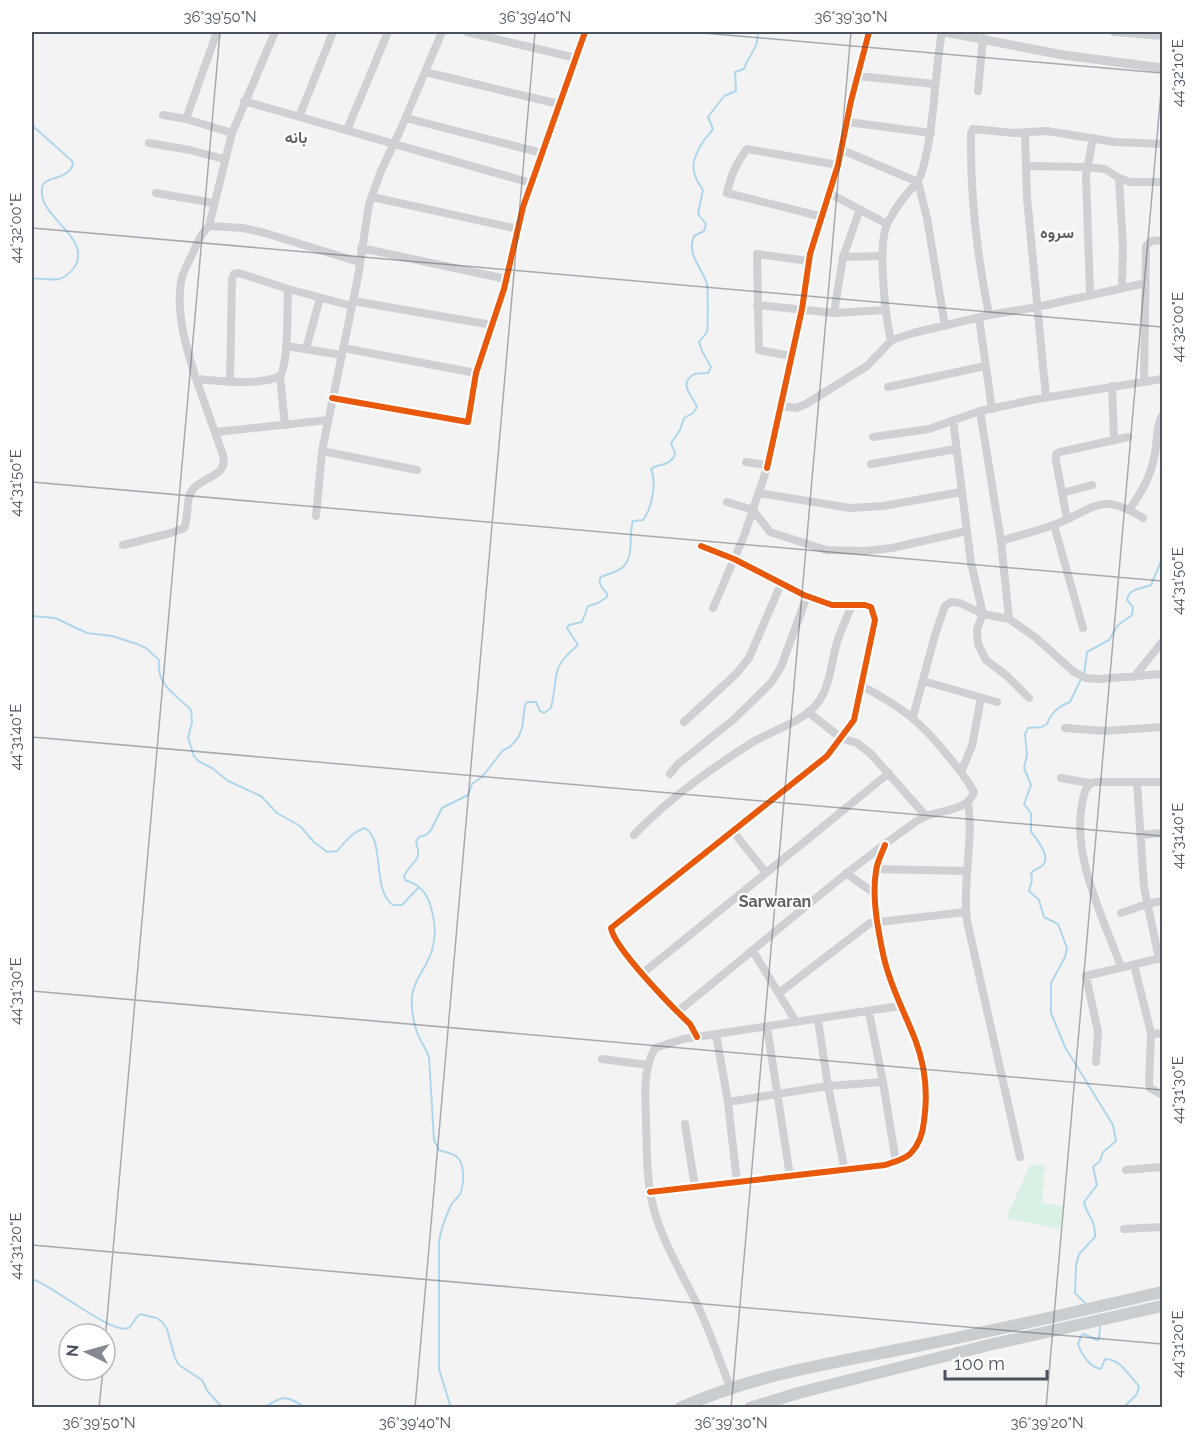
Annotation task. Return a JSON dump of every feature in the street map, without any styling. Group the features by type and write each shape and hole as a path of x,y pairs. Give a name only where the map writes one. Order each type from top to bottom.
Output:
{"main road":[{"path":"750,1407 1162,1292"},
{"path":"680,1407 730,1387 775,1375 988,1339 1162,1306"}],"street":[{"path":"186,119 217,32"},
{"path":"123,545 184,528 190,494 194,488 220,472 224,467 225,462 216,432 185,343 181,317 181,279 193,251 208,226 232,133 274,32"},
{"path":"299,117 333,32"},
{"path":"347,130 388,32"},
{"path":"316,516 322,451 372,197 442,32"},
{"path":"467,32 576,58"},
{"path":"332,398 468,422 476,373 506,279 531,183 585,32"},
{"path":"713,608 753,510 767,468 802,309 809,261 842,150 857,76 869,32"},
{"path":"891,340 886,322 883,242 887,224 905,196 918,182 931,133 935,84 949,32 1063,55 1162,68"},
{"path":"1114,32 1162,36"},
{"path":"978,91 983,38"},
{"path":"425,72 560,104"},
{"path":"857,76 935,84"},
{"path":"244,101 531,183"},
{"path":"163,115 186,119 232,133"},
{"path":"406,118 542,153"},
{"path":"848,122 931,133"},
{"path":"989,315 980,268 973,200 970,133 973,129 1014,133 1047,131 1115,142 1162,144"},
{"path":"1025,133 1036,307 1046,398"},
{"path":"1090,294 1086,176 1093,138"},
{"path":"149,143 224,159"},
{"path":"823,217 727,193 730,178 734,167 747,149 838,165"},
{"path":"842,150 918,182"},
{"path":"1026,166 1087,166 1105,169 1130,182 1162,183"},
{"path":"1119,178 1123,246 1122,287"},
{"path":"918,182 927,218 945,326"},
{"path":"156,193 214,204"},
{"path":"829,193 887,224"},
{"path":"372,197 518,229"},
{"path":"834,313 843,257 860,209"},
{"path":"208,226 243,228 265,233 359,262"},
{"path":"1144,382 1146,246 1151,241 1162,240"},
{"path":"361,248 506,279"},
{"path":"791,356 759,350 757,254 809,261"},
{"path":"843,257 882,256"},
{"path":"230,382 232,279 234,274 239,273 320,298 492,325"},
{"path":"782,406 796,408 806,404 867,366 891,340 989,315 1146,283"},
{"path":"285,424 280,376 283,373 286,346 288,289"},
{"path":"306,349 320,298"},
{"path":"757,305 834,313 886,309"},
{"path":"979,318 992,409"},
{"path":"286,346 342,352 476,373"},
{"path":"888,387 985,366"},
{"path":"196,379 230,382 265,380 280,376"},
{"path":"873,437 929,429 980,411 1162,379"},
{"path":"1112,386 1114,440"},
{"path":"980,411 1001,540 1009,619"},
{"path":"1129,510 1146,487 1155,457 1157,425 1162,416"},
{"path":"216,432 328,420"},
{"path":"953,420 971,563 983,614 977,629 978,644 981,653 1029,698"},
{"path":"1067,519 1056,454 1128,437"},
{"path":"872,464 956,449"},
{"path":"322,451 417,470"},
{"path":"746,462 766,465 767,468"},
{"path":"1062,493 1092,485"},
{"path":"759,493 850,508 883,506 961,492"},
{"path":"727,502 753,510 770,532 826,550 843,552 892,548 967,531"},
{"path":"1001,540 1053,525 1097,504 1115,505 1143,518"},
{"path":"1053,525 1083,628"},
{"path":"697,1036 690,1024 621,947 611,928 827,756 854,720 875,620 871,607 832,605 781,584 734,559 700,546"},
{"path":"684,722 736,674 749,658 781,584"},
{"path":"670,774 678,764 733,720 771,683 784,659 807,596"},
{"path":"913,717 945,606 951,602 960,603 983,614 1009,619 1035,637 1074,672 1086,678 1162,674"},
{"path":"634,835 654,813 721,762 808,712 816,705 825,690 838,638 852,605"},
{"path":"1134,677 1162,642"},
{"path":"923,681 997,702"},
{"path":"862,686 913,717 932,735 961,771 974,792 968,802 970,827 966,871 966,912 1020,1157"},
{"path":"961,771 972,746 981,698"},
{"path":"808,712 840,738 857,743 872,754 926,816"},
{"path":"1065,728 1104,731 1162,727"},
{"path":"642,973 889,773"},
{"path":"1061,778 1089,783 1162,782"},
{"path":"1096,1062 1098,1032 1086,976 1161,958 1147,904 1137,782"},
{"path":"1089,783 1083,801 1079,836 1091,883 1121,967"},
{"path":"677,1012 846,873 926,816 968,802"},
{"path":"732,830 766,873"},
{"path":"1140,835 1162,834"},
{"path":"650,1192 845,1171 896,1162 911,1153 918,1144 923,1130 926,1106 925,1086 918,1049 900,1006 882,950 878,922 875,894 876,869 885,845"},
{"path":"876,869 966,871"},
{"path":"846,873 875,894"},
{"path":"1121,913 1147,904 1162,902"},
{"path":"779,993 870,923 966,912"},
{"path":"753,951 796,1022"},
{"path":"1134,964 1151,1033 1150,1088 1162,1095"},
{"path":"730,1387 716,1347 671,1256 650,1192 646,1108 648,1065 655,1048 697,1036 818,1020 900,1006"},
{"path":"869,1012 896,1162"},
{"path":"818,1020 845,1171"},
{"path":"767,1027 790,1176"},
{"path":"1151,1033 1162,1034"},
{"path":"716,1034 728,1102 737,1182"},
{"path":"602,1059 648,1065"},
{"path":"728,1102 828,1086 883,1082"},
{"path":"685,1124 695,1187"},
{"path":"1126,1170 1162,1167"},
{"path":"1124,1229 1162,1227"}],"green space":[{"path":"1030,1165 1045,1165 1042,1203 1064,1206 1060,1229 1006,1218"}],"waterway":[{"path":"451,1408 439,1369 439,1241 451,1205 460,1194 463,1174 460,1160 453,1154 439,1150 434,1140 429,1057 418,1035 412,1000 415,984 432,951 435,936 434,920 424,892 418,886 405,880 404,876 416,860 418,854 416,842 419,837 431,830 442,808 468,795 472,784 483,776 503,750 510,747 518,738 527,702 536,702 540,711 544,713 551,708 559,667 578,645 567,628 569,625 582,622 588,606 607,597 600,584 600,579 621,569 627,562 633,521 643,520 651,502 654,481 651,469 668,463 674,457 675,453 671,443 680,430 684,418 693,413 697,407 688,391 687,382 695,374 708,373 711,367 699,342 707,331 707,284 693,255 692,243 694,236 704,231 706,224 698,214 703,190 695,177 693,165 696,154 713,129 708,117 724,96 736,91 735,72 744,69 757,44 758,32"},
{"path":"32,120 34,127 72,161 73,165 65,174 47,181 42,188 43,199 48,209 71,237 77,247 78,257 74,268 64,277 32,279"},
{"path":"1084,674 1087,652 1109,640 1118,625 1132,615 1133,607 1127,600 1128,596 1133,591 1151,585 1162,559"},
{"path":"32,616 55,618 87,633 112,636 146,648 159,660 161,677 168,689 191,710 192,722 188,738 198,761 212,768 228,781 261,796 277,813 300,826 314,842 327,852 337,851 353,834 365,828 375,843 382,888 386,898 393,905 402,905 419,887"},
{"path":"1081,679 1070,702 1056,710 1047,724 1042,727 1028,728 1025,734 1027,755 1024,768 1031,785 1024,804 1031,813 1031,832 1042,847 1045,857 1043,865 1031,873 1029,891 1039,900 1044,917 1058,924 1067,948 1065,957 1051,983 1051,1013 1065,1047 1113,1125 1116,1141 1103,1152 1100,1161 1093,1167 1097,1185 1084,1202 1094,1226 1095,1237 1079,1254 1076,1265 1075,1293 1087,1305"},
{"path":"32,1279 96,1317 120,1328 130,1327 140,1314 157,1318 167,1329 179,1365 202,1380 208,1392 223,1408"},
{"path":"1100,1327 1099,1339 1084,1334 1078,1344 1084,1357 1093,1366 1101,1369 1105,1359 1116,1362 1139,1386 1137,1394 1123,1408"},
{"path":"264,1408 276,1400 285,1398 306,1408"}],"cycle path":[{"path":"332,398 468,422 476,373 504,289 523,207 585,32"},
{"path":"767,468 802,309 810,254 838,165 851,101 869,32"},
{"path":"697,1037 690,1024 633,963 622,949 611,928 827,756 854,720 875,620 871,607 832,605 804,595 734,559 701,546"},
{"path":"650,1192 885,1165 904,1158 916,1147 923,1130 926,1090 918,1049 888,972 878,930 876,871 885,845"}],"district":[{"name":"بانە","path":"296,137"},
{"name":"سروە","path":"1057,232"},
{"name":"Sarwaran","path":"775,901"}]}
